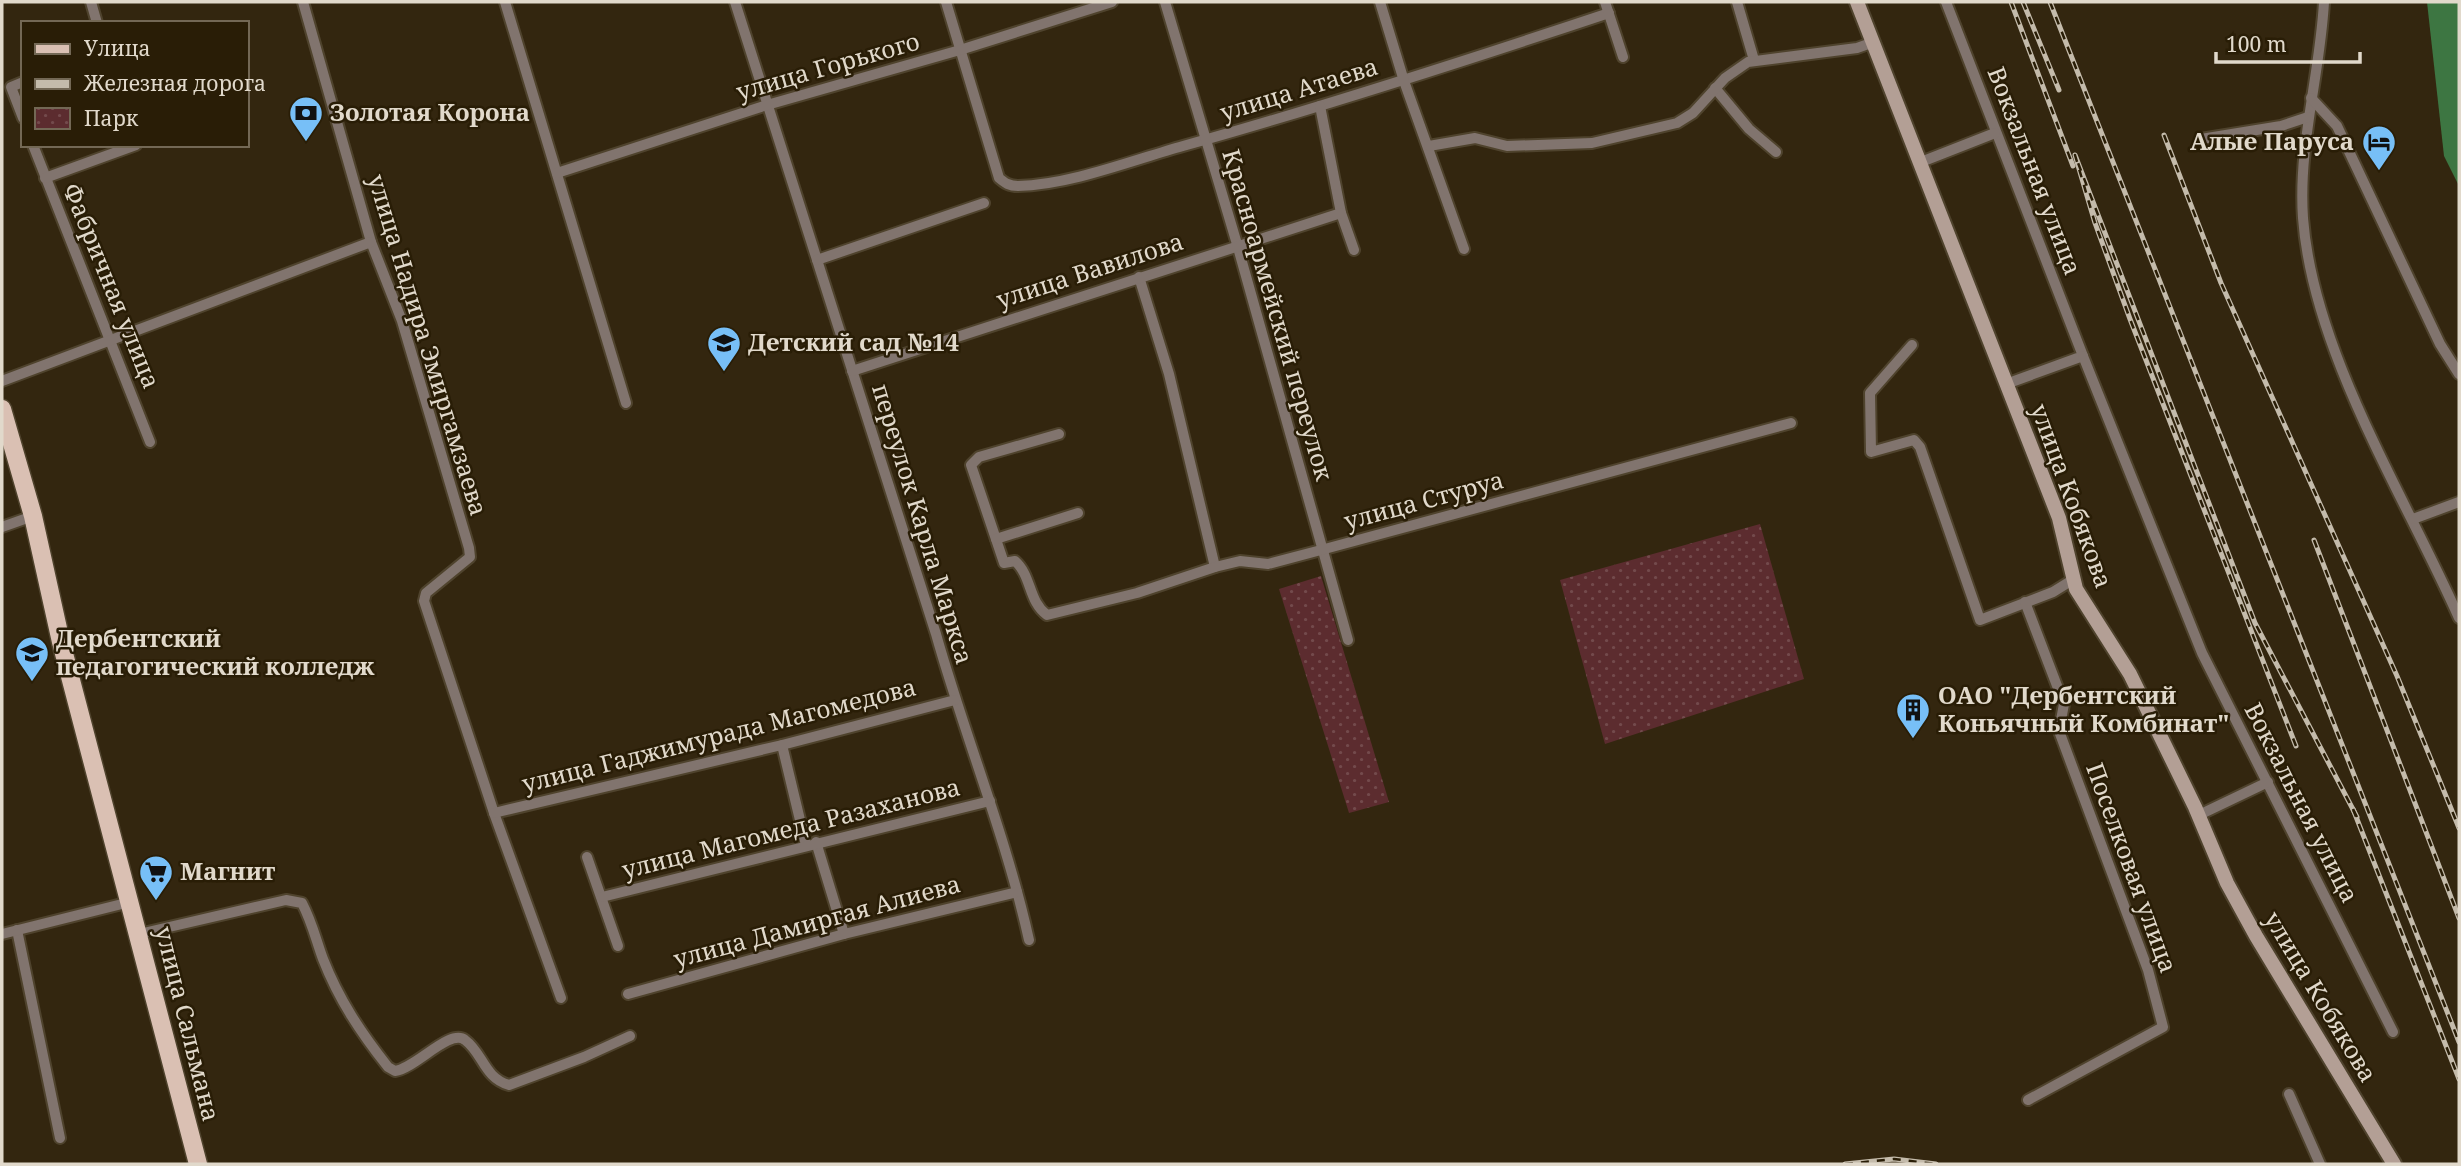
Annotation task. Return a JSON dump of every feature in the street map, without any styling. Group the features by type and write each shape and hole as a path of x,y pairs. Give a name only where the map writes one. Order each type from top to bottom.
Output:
{"main road":[{"name":"улица Сальмана","path":"2,409 33,516 61,642 198,1164"}],"street":[{"path":"90,2 96,21"},
{"name":"улица Надира Эмиргамзаева","path":"303,2 371,242 402,321 469,548 470,557 426,593 424,601 494,813 561,998"},
{"path":"505,2 626,403"},
{"name":"переулок Карла Маркса","path":"735,2 954,700 990,801 1029,940"},
{"path":"946,2 960,50"},
{"name":"улица Горького","path":"557,173 767,105 960,50 1112,2"},
{"name":"Красноармейский переулок","path":"1165,2 1237,244 1348,640"},
{"path":"1380,2 1404,81 1464,249"},
{"path":"1738,2 1754,60"},
{"name":"улица Кобякова","path":"1857,2 2059,518 2074,579 2089,611 2104,628 2130,674 2199,815 2227,883 2256,936 2394,1164"},
{"name":"Вокзальная улица","path":"1947,2 1995,133 2202,653 2393,1032"},
{"path":"2324,2 2302,179 2303,220 2313,278 2330,336 2360,408 2459,618"},
{"path":"1607,7 1623,57"},
{"name":"улица Атаева","path":"960,50 999,178 1006,184 1038,184 1206,140 1404,81 1607,7"},
{"path":"1429,146 1475,138 1507,146 1592,143 1677,123 1693,113 1715,88 1740,66 1754,60 1857,48 1874,42"},
{"path":"21,83 11,87 21,113"},
{"path":"1715,88 1743,123 1776,152"},
{"path":"2311,98 2337,126 2440,345 2459,374"},
{"path":"1320,106 1341,213 1354,250"},
{"path":"2201,139 2281,125 2308,117"},
{"path":"1921,162 1995,133"},
{"name":"Фабричная улица","path":"34,147 150,442"},
{"path":"45,178 130,147"},
{"path":"817,260 984,203"},
{"name":"улица Вавилова","path":"852,372 1237,244 1341,213"},
{"path":"2,381 245,292 371,242"},
{"path":"1139,277 1169,374 1215,567"},
{"path":"1912,345 1870,393 1871,452 1913,440 1920,447 1980,620 2074,579"},
{"path":"2006,384 2083,356"},
{"name":"улица Стуруа","path":"996,539 1004,563 1015,561 1025,569 1037,608 1047,615 1137,593 1240,561 1268,564 1791,423"},
{"path":"1059,434 979,457 971,465 996,539 1078,513"},
{"path":"2413,519 2459,502"},
{"path":"2,527 33,516"},
{"name":"Поселковая улица","path":"2025,602 2064,704 2059,731 2148,970 2163,1027 2028,1100"},
{"name":"улица Гаджимурада Магомедова","path":"494,813 782,745 954,700"},
{"path":"782,745 811,844 844,934"},
{"path":"2199,815 2268,782"},
{"name":"улица Магомеда Разаханова","path":"602,897 990,801"},
{"path":"586,857 618,946"},
{"name":"улица Дамиргая Алиева","path":"628,993 844,934 1017,892"},
{"path":"139,934 286,900 302,903 323,959 352,1021 388,1067 395,1071 406,1069 450,1037 459,1036 468,1041 497,1082 509,1085 584,1057 630,1036"},
{"path":"2,934 130,902"},
{"path":"17,930 60,1138"},
{"path":"2289,1094 2319,1164"}],"green space":[{"path":"1760,524 1804,679 1605,744 1560,580"},
{"path":"1321,576 1389,802 1349,813 1279,589"}],"shaded area":[{"path":"2427,2 2459,2 2459,186 2444,156"}],"railway":[{"path":"2011,2 2073,166"},
{"path":"2023,2 2059,90"},
{"path":"2050,2 2459,1042"},
{"path":"2164,135 2221,283 2397,676 2459,828"},
{"path":"2296,746 2130,319 2095,223 2075,155 2255,623 2357,817"},
{"path":"2314,540 2459,918"},
{"path":"2353,809 2459,1079"},
{"path":"1845,1164 1894,1159 1936,1164"}],"place":[{"name":"Золотая Корона","path":"306,143"},
{"name":"Алые Паруса","path":"2379,172"},
{"name":"Детский сад №14","path":"724,373"},
{"name":"Дербентский педагогический колледж","path":"32,683"},
{"name":"ОАО \"Дербентский Коньячный Комбинат\"","path":"1913,740"},
{"name":"Магнит","path":"156,902"}]}
